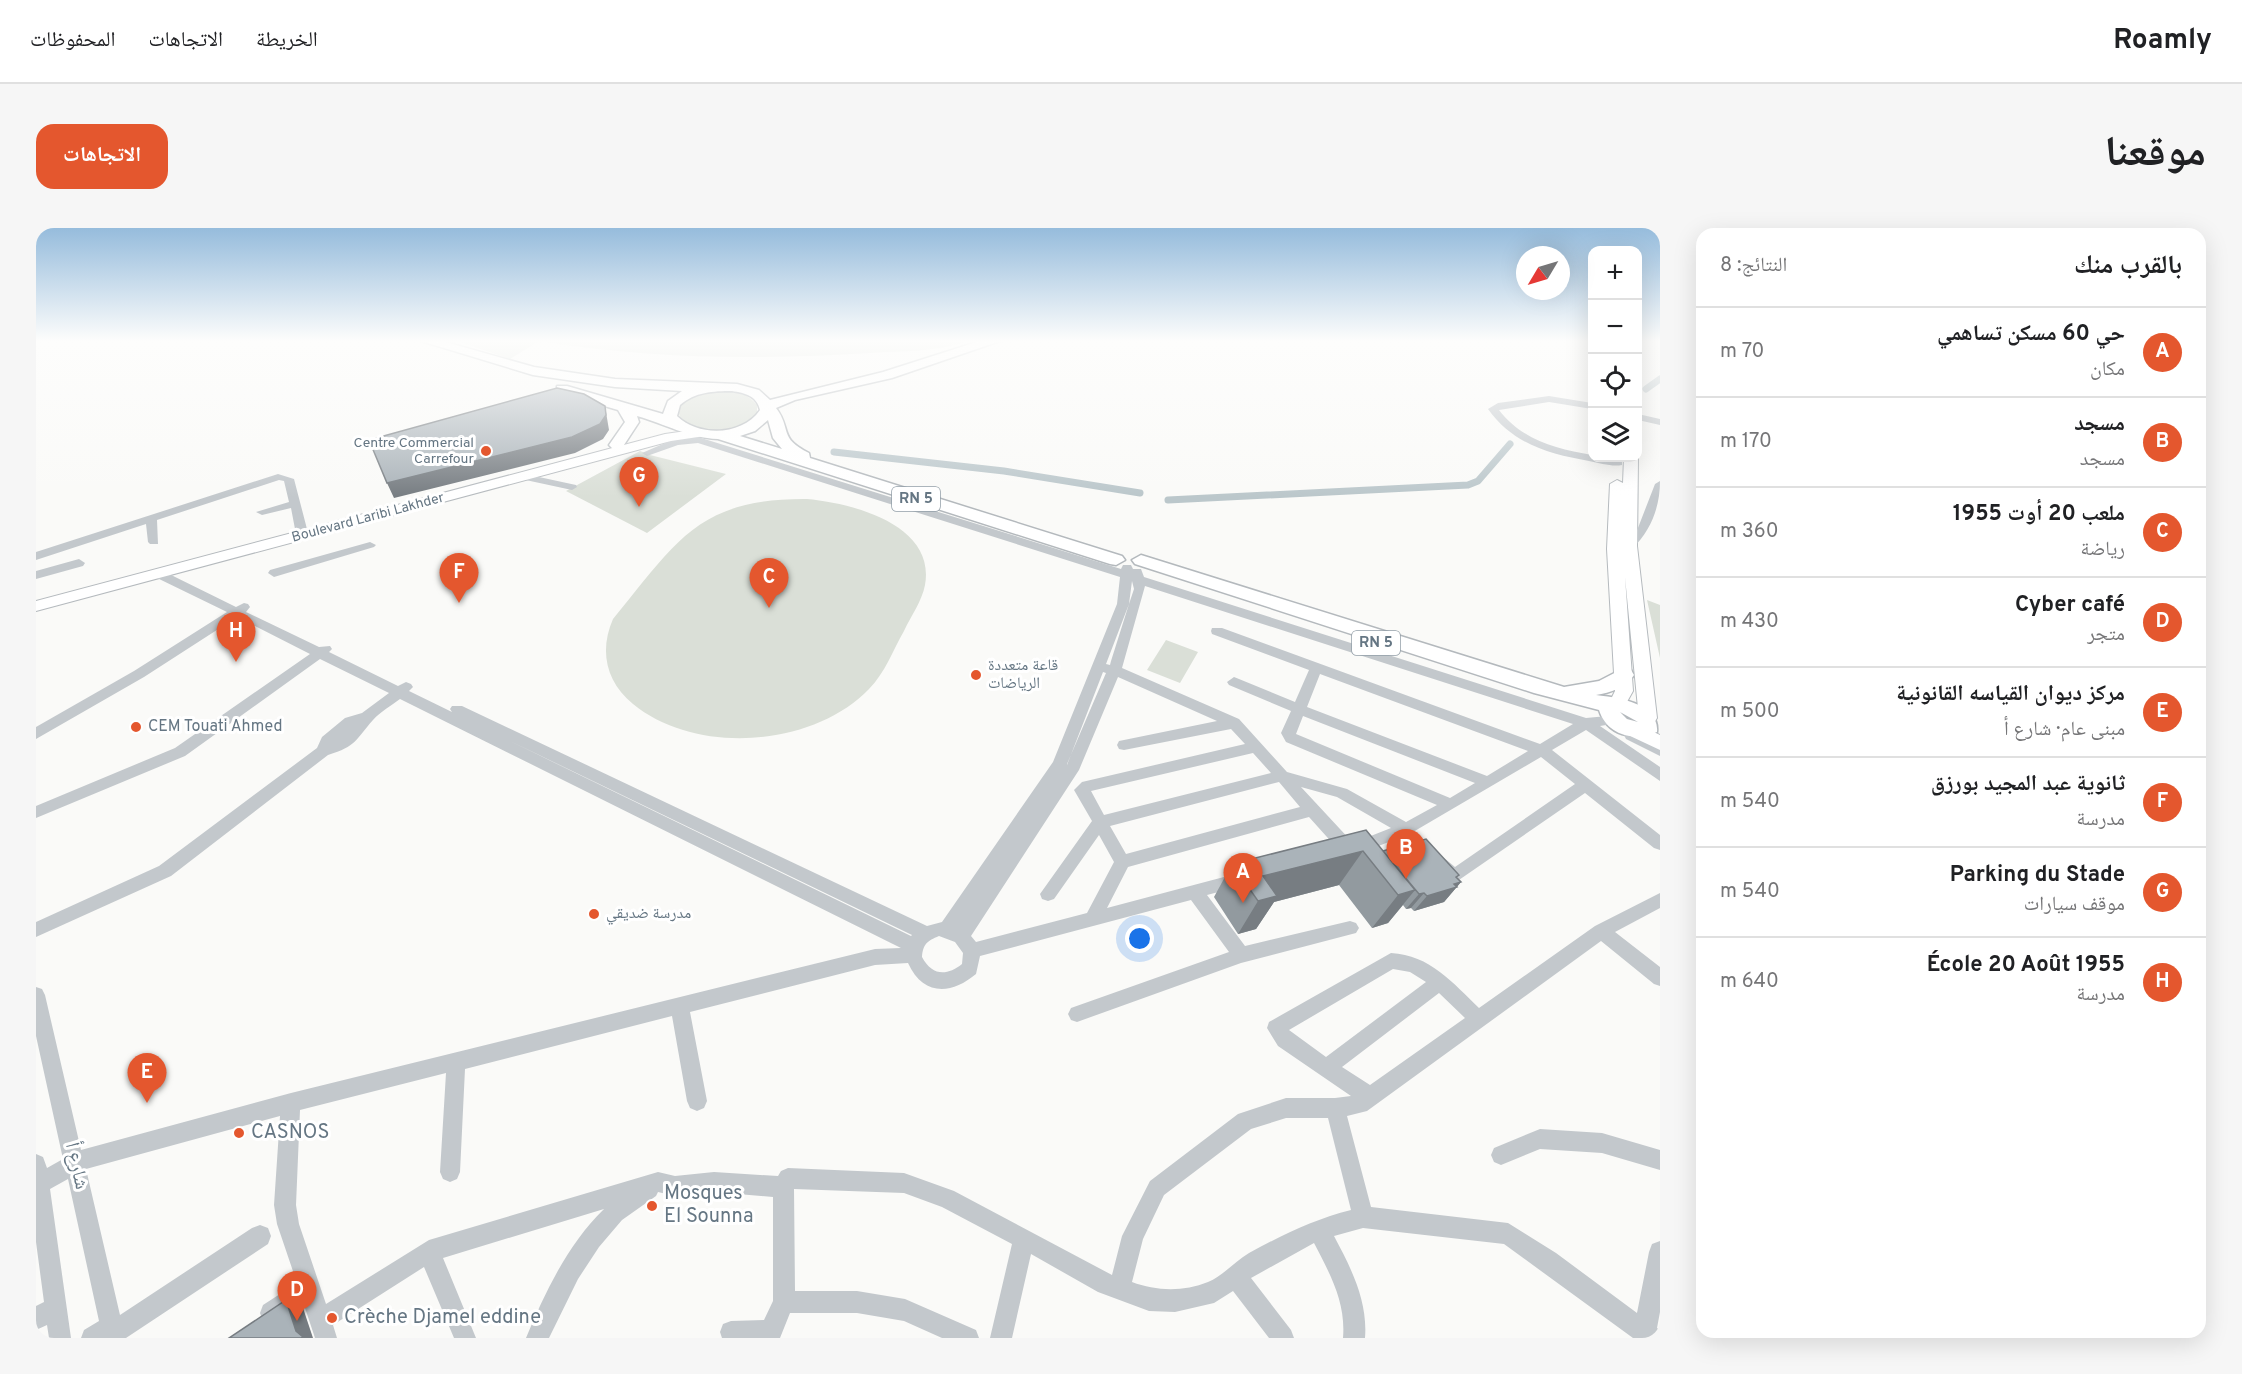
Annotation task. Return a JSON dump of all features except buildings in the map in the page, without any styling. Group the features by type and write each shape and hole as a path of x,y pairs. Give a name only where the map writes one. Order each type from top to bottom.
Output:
{"highway":[{"path":"575,393 709,436 751,426 764,416 767,407 808,393"},
{"path":"629,409 647,393"},
{"path":"675,424 669,415 673,404 689,393"},
{"path":"753,393 767,407"},
{"name":"RN 5","path":"767,407 773,413 776,433 782,442 801,455 1131,567 1541,687 1612,713"},
{"path":"617,445 632,422 629,409"},
{"name":"RN 5","path":"709,436 1612,713"},
{"path":"1541,687 1571,691 1594,689 1624,675"},
{"path":"1612,713 1651,723"}],"main road":[{"name":"Boulevard Laribi Lakhder","path":"36,606 523,474 653,436 675,424"},
{"name":"Boulevard Laribi Lakhder","path":"36,600 162,571 302,529 674,436 709,436"},
{"path":"1622,462 1644,688 1651,723 1660,743"},
{"path":"1612,713 1623,697 1624,675 1615,536 1622,462"}],"street":[{"path":"1588,404 1549,399 1498,405 1493,409 1524,440 1550,449 1588,454"},
{"path":"1642,417 1660,421"},
{"path":"646,453 681,441 709,436"},
{"path":"523,474 572,487"},
{"path":"36,556 278,477 289,479 302,529"},
{"path":"1629,546 1641,534 1660,484"},
{"path":"262,512 296,504"},
{"path":"151,519 154,542"},
{"path":"274,573 314,556 370,545"},
{"path":"36,575 79,563"},
{"path":"60,1338 38,1173 291,1103 680,1008 875,957 954,933 1074,766 1106,668 1140,589 1131,567"},
{"path":"1131,567 1586,723 1660,775"},
{"path":"162,571 917,945"},
{"path":"36,734 240,610"},
{"path":"1217,631 1543,751 1660,844"},
{"path":"36,812 180,752 323,650"},
{"path":"1106,668 1234,723 1350,851"},
{"path":"1316,668 1288,733 1291,738 1451,806"},
{"path":"1234,682 1487,782"},
{"path":"36,930 165,872 324,751 339,747 363,728 367,717 403,689"},
{"path":"1328,857 1404,830 1451,806 1586,723 1612,713 1660,751"},
{"path":"1124,745 1234,723"},
{"path":"1122,862 1082,790 1084,787 1256,747"},
{"path":"1048,894 1100,822 1282,776 1342,793 1404,830 1446,870 1456,875 1586,785"},
{"path":"1093,919 1122,862 1312,810"},
{"path":"972,951 1250,877"},
{"path":"1195,892 1241,955"},
{"path":"1119,1289 1133,1236 1157,1188 1245,1121 1286,1108 1335,1108 1360,1104 1601,930 1660,900"},
{"path":"1077,1014 1241,955 1350,928"},
{"path":"1601,930 1660,978"},
{"path":"954,933 972,951"},
{"path":"917,945 920,971 927,977 946,982 964,975 970,968 972,951"},
{"path":"1370,1097 1325,1069 1285,1040 1276,1028 1391,961 1404,960 1420,967 1478,1018"},
{"path":"1325,1069 1438,983"},
{"name":"شارع أ","path":"36,995 75,1163 108,1334"},
{"path":"680,1008 697,1101"},
{"path":"450,1172 456,1063"},
{"path":"291,1103 285,1205 288,1224 323,1329 429,1251 658,1182 675,1186 714,1182 783,1187"},
{"path":"1335,1108 1363,1217"},
{"path":"1501,1155 1540,1139 1602,1143 1660,1160"},
{"path":"731,1332 771,1331 784,1302 783,1187 788,1178 904,1183 947,1198 1119,1289 1149,1300 1175,1301 1214,1292 1255,1262 1319,1229 1363,1217 1508,1234 1642,1334 1660,1252"},
{"path":"536,1335 570,1270 591,1242 614,1214 658,1182"},
{"path":"1319,1229 1348,1295 1354,1338"},
{"path":"108,1334 260,1236"},
{"path":"1001,1338 1024,1238"},
{"path":"429,1251 465,1338"},
{"path":"1236,1277 1283,1338"},
{"path":"252,1326 309,1288"},
{"path":"784,1302 857,1302 905,1310 968,1338"},
{"path":"36,1319 56,1306"}],"shaded area":[{"path":"702,393 738,393 745,395 757,405 757,413 741,426 731,429 698,428 680,418 678,410 686,401"},
{"path":"640,451 726,474 647,533 566,491"},
{"path":"807,499 846,506 887,521 904,532 917,546 925,564 925,585 921,597 875,683 845,708 818,723 787,733 754,738 721,737 689,732 659,721 633,704 611,676 606,643 613,619 654,568 692,530 714,516 739,507 770,501"},
{"path":"1647,600 1660,605 1660,658"},
{"path":"1166,640 1198,652 1180,683 1147,670"}],"waterway":[{"path":"1168,500 1468,485 1478,481 1510,444"},
{"path":"834,452 1004,471 1140,493"}],"place":[{"name":"Centre Commercial Carrefour","path":"486,451"},
{"name":"Parking du Stade","path":"639,507"},
{"name":"ثانوية عبد المجيد بورزق","path":"459,603"},
{"name":"ملعب 20 أوت 1955","path":"769,608"},
{"name":"École 20 Août 1955","path":"236,662"},
{"name":"قاعة متعددة الرياضات","path":"976,675"},
{"name":"CEM Touati Ahmed","path":"136,727"},
{"name":"مسجد","path":"1406,879"},
{"name":"حي 60 مسكن تساهمي","path":"1243,903"},
{"name":"مدرسة ضديقي","path":"594,914"},
{"name":"مركز ديوان القياسه القانونية","path":"147,1103"},
{"name":"CASNOS","path":"239,1133"},
{"name":"Mosques El Sounna","path":"652,1206"},
{"name":"Crèche Djamel eddine","path":"332,1318"},
{"name":"Cyber café","path":"297,1321"}]}
